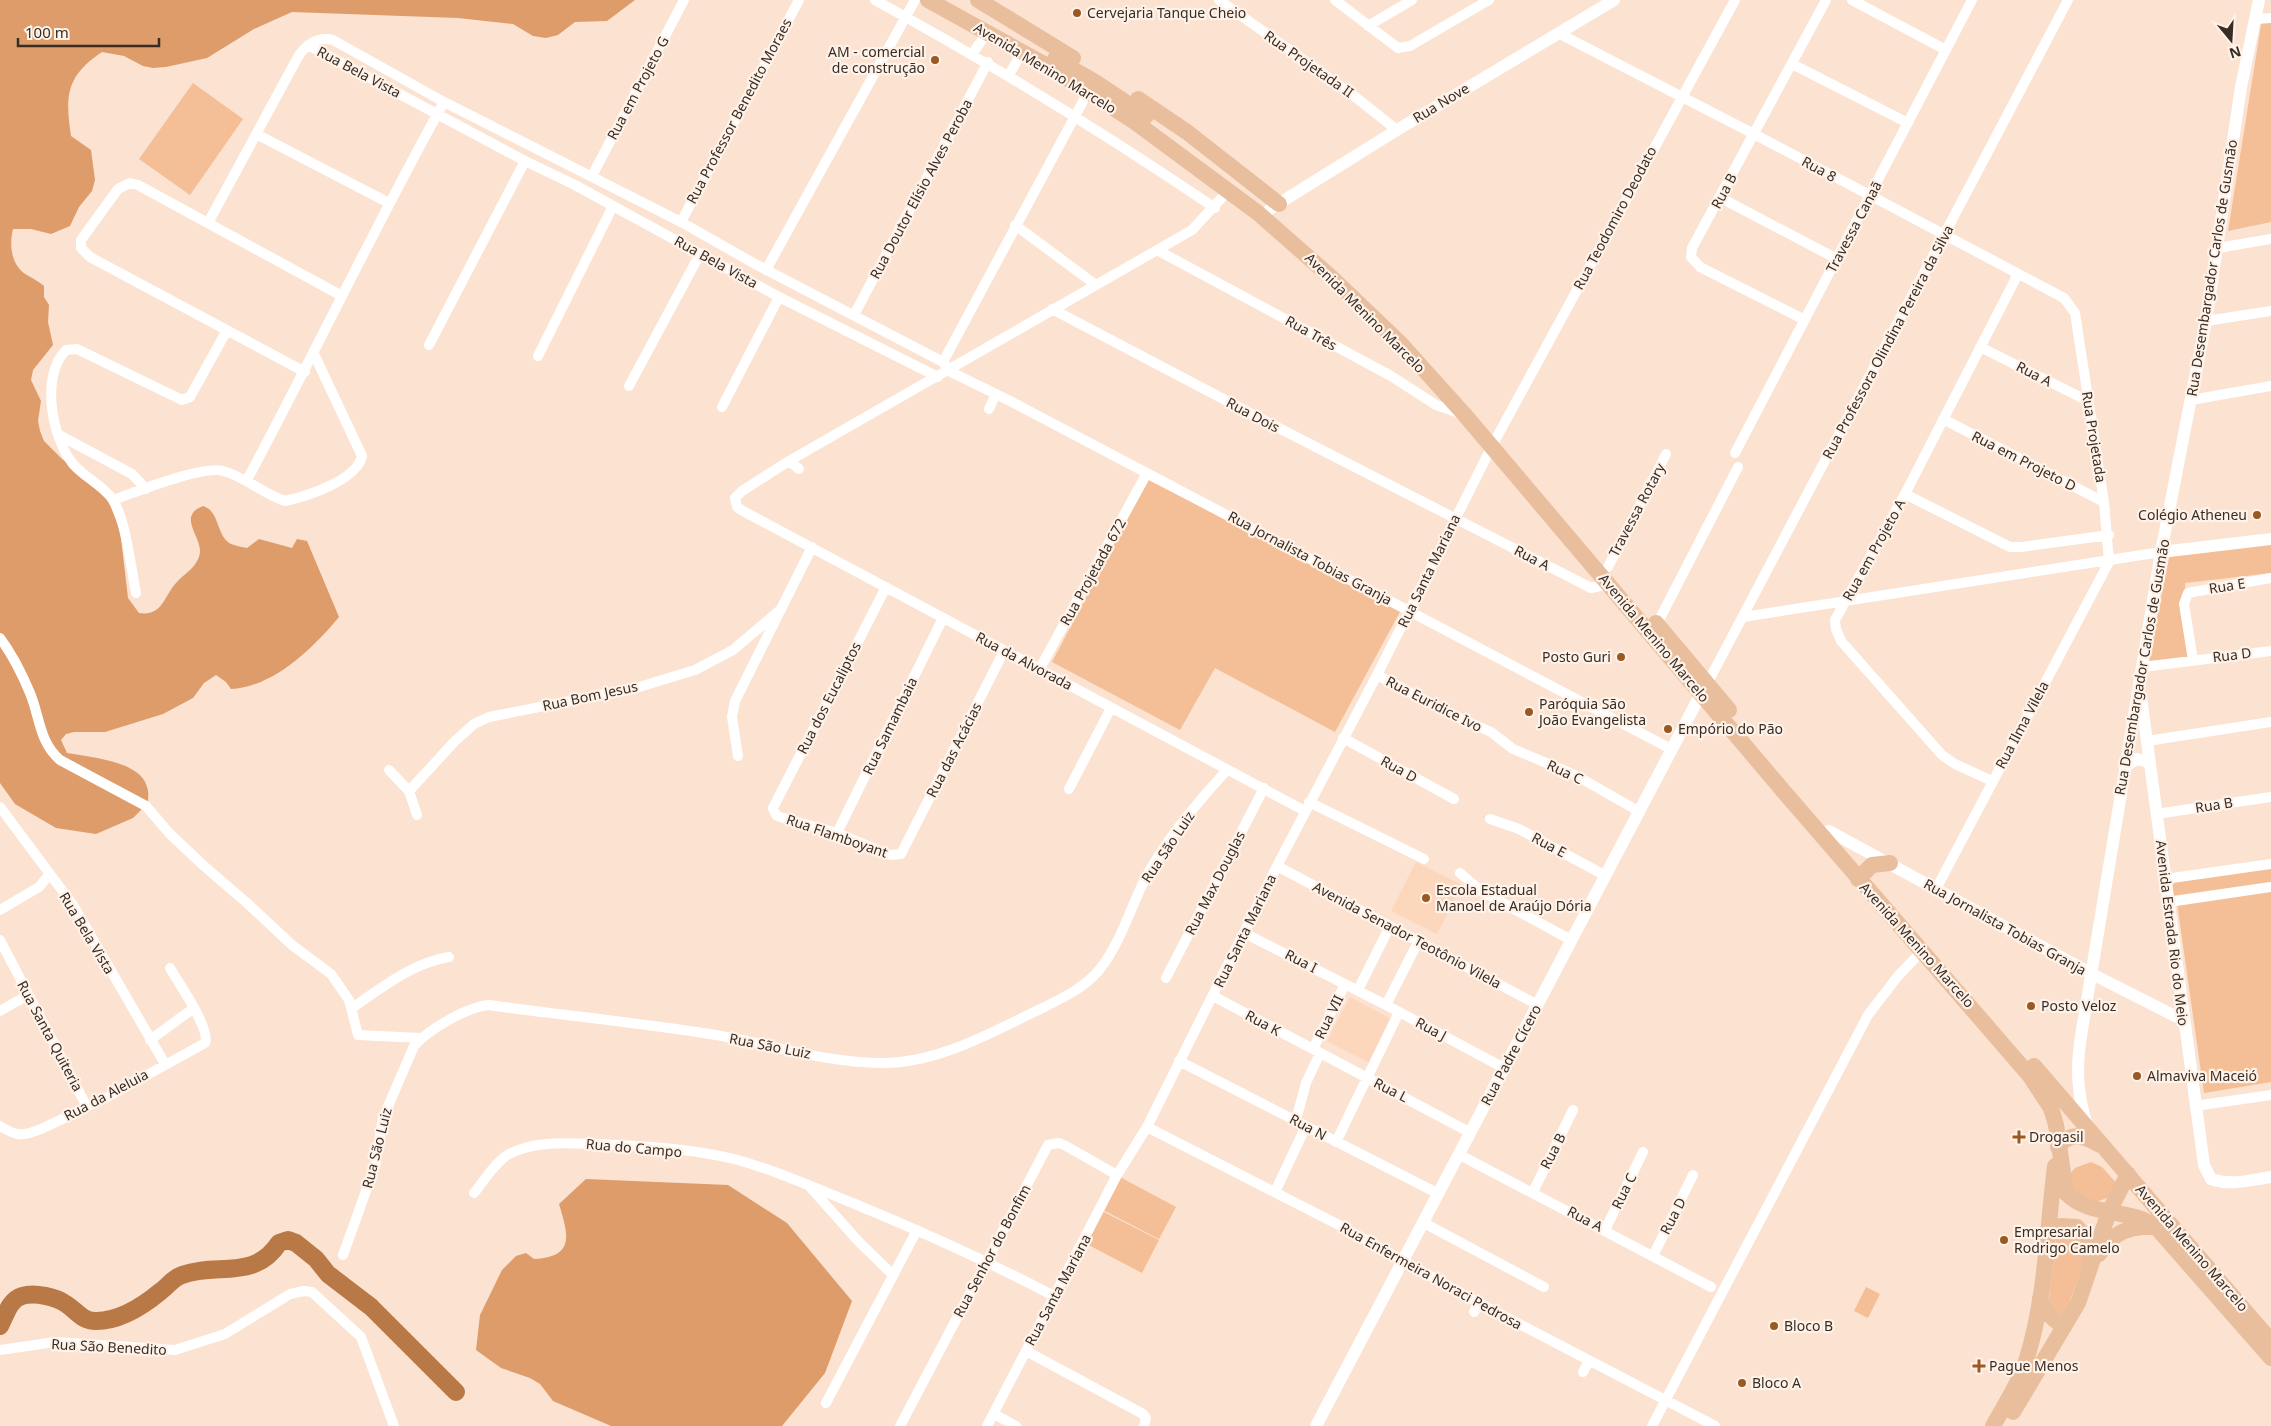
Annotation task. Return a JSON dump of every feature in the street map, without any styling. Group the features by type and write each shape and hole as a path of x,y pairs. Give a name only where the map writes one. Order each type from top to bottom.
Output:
{"main road":[{"name":"Avenida Menino Marcelo","path":"928,0 1022,52 1135,122 1288,237 1401,344 1464,414 1494,442 1608,567 1657,624 1704,689 2040,1090 2051,1108 2056,1125 2066,1193 2083,1206 2140,1218 2156,1227 2271,1358"},
{"name":"Avenida Menino Marcelo","path":"951,0 1095,82 1206,162 1274,207 1383,311 1494,442 1609,584 1829,831 1861,875 2088,1128 2271,1341"},
{"path":"978,0 1127,92 1197,140 1274,207"},
{"path":"1197,140 1206,162"},
{"path":"1861,875 1872,865 1890,863"},
{"path":"1993,1426 2027,1359 2040,1298 2058,1147 2063,1140 2074,1135 2081,1136 2104,1148"},
{"path":"2005,1426 2078,1303 2109,1212 2128,1174"},
{"path":"2048,1233 2061,1226 2077,1228 2087,1239 2089,1269"},
{"path":"2089,1269 2108,1242 2118,1233 2136,1226 2156,1227"},
{"path":"2040,1298 2044,1309 2051,1318 2064,1327"}],"street":[{"name":"Rua em Projeto G","path":"575,185 587,173 684,0"},
{"name":"Rua Professor Benedito Moraes","path":"680,222 799,0"},
{"path":"875,0 988,62 1075,115 1214,208"},
{"path":"766,270 915,0"},
{"name":"Rua Projetada II","path":"1219,0 1349,92 1397,130"},
{"path":"1335,0 1398,48 1404,48 1489,0"},
{"path":"1368,26 1412,0"},
{"name":"Rua Nove","path":"1274,207 1397,130 1614,0"},
{"name":"Rua Teodomiro Deodato","path":"1494,442 1735,0"},
{"name":"Rua B","path":"1805,320 1700,267 1691,257 1692,248 1721,198 1826,0"},
{"path":"1852,0 1946,50"},
{"name":"Travessa Canaã","path":"1735,453 1972,0"},
{"name":"Rua Professora Olindina Pereira da Silva","path":"1704,689 2068,0"},
{"name":"Rua Desembargador Carlos de Gusmão","path":"2088,1128 2081,1106 2076,1069 2161,552 2206,321 2218,248 2242,66 2256,19 2259,0"},
{"path":"2256,19 2271,18"},
{"path":"972,54 987,33"},
{"name":"Rua 8","path":"1558,33 2064,298 2075,312"},
{"name":"Rua Bela Vista","path":"938,377 779,297 575,185 437,115 308,45 319,38 334,40 444,102 587,173 680,222 754,264 854,315 946,367"},
{"path":"208,223 299,55 308,45"},
{"path":"1009,75 1022,52"},
{"name":"Rua Doutor Elísio Alves Peroba","path":"854,315 988,62"},
{"path":"1792,64 1908,123"},
{"path":"800,469 788,461 938,377 946,367 1015,225 1088,92"},
{"path":"247,480 305,372 389,203 444,102"},
{"path":"256,134 389,203"},
{"path":"429,345 525,161"},
{"path":"305,372 90,257 84,253 80,244 81,240 118,189 130,183 138,185 342,296"},
{"path":"946,367 1096,285 1199,225 1228,192"},
{"path":"1721,198 1837,259"},
{"path":"538,356 613,206"},
{"path":"1015,225 1096,285"},
{"path":"2218,248 2271,239"},
{"name":"Rua Três","path":"1157,250 1391,376 1436,405 1464,414"},
{"path":"629,386 700,254"},
{"path":"747,279 754,264"},
{"name":"Rua em Projeto A","path":"1992,781 1956,764 1942,755 1841,640 1836,629 1835,620 1905,494 2018,274"},
{"path":"722,407 779,297"},
{"name":"Rua Dois","path":"1052,309 1455,519"},
{"path":"2206,321 2271,311"},
{"name":"Rua Projetada","path":"2075,312 2109,535 2109,562"},
{"path":"136,593 125,540 113,500 73,464 59,436 53,418 51,391 56,365 66,350 77,349 182,400 190,396 227,330"},
{"name":"Rua A","path":"1980,347 2088,401"},
{"path":"113,500 215,469 247,480 277,498 285,500 345,478 360,463 360,448 314,354"},
{"name":"Rua Jornalista Tobias Granja","path":"946,367 1671,749"},
{"path":"2191,400 2271,386"},
{"path":"989,409 996,394"},
{"name":"Rua em Projeto D","path":"1943,420 2104,502"},
{"path":"59,436 132,474 146,489"},
{"name":"Rua Santa Mariana","path":"987,1426 1117,1175 1146,1128 1276,866 1377,675 1494,442"},
{"name":"Travessa Rotary","path":"1608,567 1666,454"},
{"name":"Rua da Alvorada","path":"788,461 738,494 736,504 743,510 886,588 1227,770 1424,859"},
{"path":"1657,624 1738,467"},
{"name":"Rua Projetada 672","path":"1039,670 1147,473"},
{"path":"1905,494 2010,547 2109,535"},
{"name":"Rua A","path":"1455,519 1591,588 1609,584"},
{"path":"1743,617 2109,562 2161,552 2271,539"},
{"path":"738,756 732,734 732,717 735,701 812,547"},
{"name":"Rua Ilma Vilela","path":"1936,890 2109,562"},
{"name":"Rua E","path":"2185,598 2192,592 2271,578"},
{"name":"Rua dos Eucaliptos","path":"773,808 886,588"},
{"name":"Rua D","path":"2185,598 2184,604 2193,660"},
{"name":"Rua Bom Jesus","path":"409,791 455,741 474,724 490,717 636,688 695,670 733,650 780,610"},
{"name":"Rua Samambaia","path":"837,833 943,618"},
{"path":"0,638 31,695 41,730 54,755 146,806 169,833 204,866 247,903 292,946 318,963 337,980 352,1008 358,1035 421,1038"},
{"name":"Rua das Acácias","path":"904,850 1004,650"},
{"name":"Rua D","path":"2142,667 2271,651"},
{"name":"Rua Euridice Ivo","path":"1377,675 1453,715 1492,732"},
{"name":"Avenida Estrada Rio do Meio","path":"2139,685 2204,1165 2211,1179 2228,1183 2271,1177"},
{"name":"Rua Padre Cícero","path":"1316,1426 1469,1132 1704,689"},
{"path":"1069,789 1111,708"},
{"path":"2147,741 2271,722"},
{"name":"Rua C","path":"1492,732 1513,749 1575,775 1640,812"},
{"name":"Rua D","path":"1343,738 1454,799"},
{"path":"2125,766 2137,759 2149,762"},
{"path":"389,770 409,791 417,815"},
{"name":"Rua São Luiz","path":"344,1255 376,1166 382,1118 414,1046 421,1038 469,1009 489,1005 704,1033 838,1060 885,1063 913,1060 939,1053 992,1032 1073,992 1100,969 1120,936 1146,877 1173,836 1201,799 1227,770"},
{"name":"Rua Max Douglas","path":"1166,978 1264,788"},
{"name":"Rua B","path":"2156,814 2271,797"},
{"name":"Rua Bela Vista","path":"0,807 49,875 73,904 165,1064"},
{"name":"Rua Flamboyant","path":"773,808 776,815 780,817 837,833 890,855 896,856 904,850"},
{"name":"Rua E","path":"1490,819 1519,829 1606,876"},
{"name":"Rua Jornalista Tobias Granja","path":"1829,831 2092,974 2183,1020"},
{"path":"2165,879 2271,864"},
{"name":"Avenida Senador Teotônio Vilela","path":"1276,866 1420,940 1538,1005"},
{"path":"1460,873 1481,891 1571,940"},
{"path":"0,910 39,887 49,875"},
{"path":"2169,902 2271,887"},
{"path":"1358,990 1390,926"},
{"name":"Rua I","path":"1244,933 1358,990"},
{"name":"Rua Santa Quiteria","path":"0,940 86,1105"},
{"path":"1386,1005 1420,940"},
{"path":"1652,1426 1868,1015 1898,976 1923,950"},
{"path":"352,1008 402,974 429,960 449,957"},
{"path":"150,1040 194,1008 170,968"},
{"name":"Rua VII","path":"1296,1120 1316,1051 1345,984"},
{"name":"Rua J","path":"1358,990 1504,1068"},
{"path":"0,1011 28,995"},
{"name":"Rua K","path":"1213,996 1316,1051"},
{"name":"Rua da Aleluia","path":"0,1126 16,1134 30,1134 86,1105 104,1099 165,1064 202,1046 207,1039 194,1008"},
{"path":"1336,1142 1399,1012"},
{"name":"Rua L","path":"1316,1051 1469,1132"},
{"name":"Rua N","path":"1180,1061 1437,1193"},
{"path":"2195,1106 2271,1094"},
{"name":"Rua B","path":"1532,1192 1574,1110"},
{"path":"1275,1192 1306,1126"},
{"name":"Rua Enfermeira Noraci Pedrosa","path":"1146,1128 1275,1192 1403,1262 1477,1307 1589,1361 1715,1426"},
{"name":"Rua do Campo","path":"474,1194 507,1155 536,1146 560,1143 622,1144 717,1156 754,1166 809,1185 987,1260 1054,1296"},
{"name":"Rua Senhor do Bonfim","path":"900,1426 1048,1145 1059,1143 1066,1146 1117,1175"},
{"name":"Rua C","path":"1605,1230 1643,1152"},
{"name":"Rua A","path":"1458,1154 1711,1287"},
{"name":"Rua D","path":"1652,1256 1693,1176"},
{"name":"Rua do Campo","path":"809,1185 859,1242 893,1276"},
{"path":"1422,1222 1544,1287"},
{"path":"826,1403 916,1230"},
{"name":"Rua São Benedito","path":"0,1350 55,1342 175,1350 225,1334 290,1294 304,1291 312,1292 361,1337 394,1426"},
{"path":"1026,1351 1143,1414 1146,1418 1144,1426"},
{"path":"1583,1372 1589,1361"},
{"path":"994,1414 1016,1426"}],"shaded area":[{"path":"0,0 635,0 607,21 575,22 558,35 546,38 533,36 513,24 458,18 292,12 254,29 207,58 153,68 143,66 124,56 102,52 81,70 75,79 71,88 68,109 71,136 91,150 95,180 92,191 79,207 70,226 51,234 31,229 13,229 11,242 14,261 22,271 44,286 44,297 49,305 48,322 53,345 33,370 31,380 41,401 38,421 44,441 62,459 98,484 110,505 120,530 128,598 139,613 153,612 158,608 180,578 197,562 200,552 191,521 195,510 203,506 212,513 226,540 233,545 247,548 259,539 292,548 297,539 307,541 339,617 305,653 277,674 262,681 247,687 231,689 226,682 216,675 204,683 193,698 163,714 105,732 74,732 66,734 61,740 67,753 125,766 143,778 148,789 148,803 133,818 96,834 56,828 15,804 0,783"},
{"path":"2262,19 2271,19 2271,222 2228,231"},
{"path":"193,83 243,119 190,195 139,159"},
{"path":"1148,480 1402,608 1335,732 1215,668 1180,730 1052,662"},
{"path":"2271,540 2271,573 2185,583 2188,658 2148,661 2170,554"},
{"name":"Escola Estadual Manoel de Araújo Dória","path":"1416,862 1462,885 1437,934 1391,911"},
{"path":"2271,868 2271,882 2171,896 2169,882"},
{"path":"2271,890 2271,1082 2204,1093 2177,903"},
{"path":"1350,997 1391,1019 1369,1063 1327,1041"},
{"path":"2091,1162 2102,1167 2118,1185 2107,1198 2096,1202 2074,1193 2069,1175 2075,1168"},
{"path":"1118,1176 1176,1207 1159,1239 1101,1209"},
{"path":"586,1179 728,1185 787,1223 852,1301 825,1373 782,1426 611,1426 553,1401 540,1384 530,1378 501,1368 476,1350 480,1315 502,1270 516,1256 526,1253 534,1259 548,1257 557,1254 563,1249 566,1242 566,1234 559,1204"},
{"path":"1100,1210 1159,1240 1142,1273 1083,1242"},
{"path":"2065,1228 2079,1233 2085,1259 2064,1317 2048,1306 2056,1237"},
{"path":"1866,1287 1880,1294 1868,1318 1854,1311"}],"waterway":[{"path":"0,1326 8,1308 14,1301 27,1295 39,1295 57,1299 91,1321 113,1318 130,1312 146,1302 179,1276 195,1271 247,1266 258,1262 269,1255 279,1243 288,1240 296,1243 316,1259 328,1274 371,1307 456,1392"}],"place":[{"name":"Cervejaria Tanque Cheio","path":"1077,13"},
{"name":"AM - comercial de construção","path":"935,60"},
{"name":"Colégio Atheneu","path":"2257,515"},
{"name":"Posto Guri","path":"1621,657"},
{"name":"Paróquia São João Evangelista","path":"1529,712"},
{"name":"Empório do Pão","path":"1668,729"},
{"name":"Escola Estadual Manoel de Araújo Dória","path":"1426,898"},
{"name":"Posto Veloz","path":"2031,1006"},
{"name":"Almaviva Maceió","path":"2137,1076"},
{"name":"Drogasil","path":"2019,1137"},
{"name":"Empresarial Rodrigo Camelo","path":"2004,1240"},
{"name":"Bloco B","path":"1774,1326"},
{"name":"Pague Menos","path":"1979,1366"},
{"name":"Bloco A","path":"1742,1383"}]}
